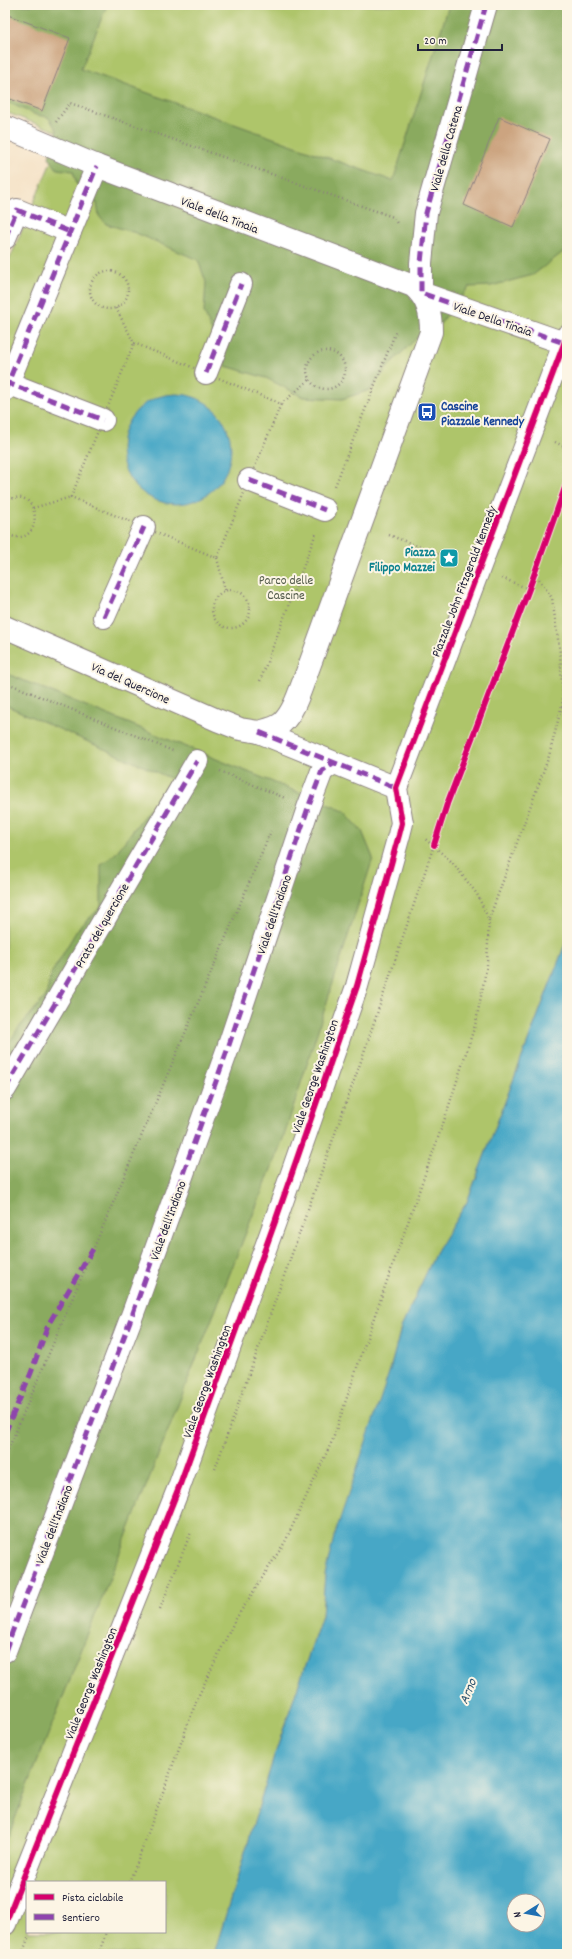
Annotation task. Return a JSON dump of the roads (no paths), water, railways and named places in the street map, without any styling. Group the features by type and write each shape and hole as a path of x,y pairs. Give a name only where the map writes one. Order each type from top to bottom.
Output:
{"street":[{"name":"Viale della Catena","path":"425,300 421,263 426,213 486,5"},
{"name":"Viale della Tinaia","path":"5,127 97,166 413,286 425,300"},
{"path":"97,166 6,385 102,420"},
{"path":"5,238 17,210 70,232"},
{"path":"206,373 241,284"},
{"path":"258,732 270,729 282,723 298,695 431,332 431,320 425,300"},
{"name":"Viale Della Tinaia","path":"425,300 565,340"},
{"name":"Piazzale John Fitzgerald Kennedy","path":"396,788 532,432 565,340"},
{"path":"249,480 325,510"},
{"path":"104,618 144,527"},
{"name":"Via del Quercione","path":"5,627 218,720 240,729 258,732"},
{"path":"258,732 396,788"},
{"name":"Prato del quercione","path":"5,1089 198,762"},
{"name":"Viale dell'Indiano","path":"5,1651 136,1305 228,1048 316,786 322,771 333,762"},
{"name":"Viale George Washington","path":"5,1924 182,1480 276,1219 357,986 401,829 396,788"}],"water":[{"path":"176,394 197,398 207,403 215,410 222,418 227,428 231,449 227,470 222,480 215,488 207,495 197,500 176,504 155,500 145,495 137,488 130,480 125,470 121,449 125,428 130,418 137,410 145,403 155,398"},
{"name":"Arno","path":"567,939 567,1954 214,1954 273,1760 322,1616 325,1575 334,1537 390,1370 401,1328 436,1252 467,1202"}],"place":[{"name":"Cascine Piazzale Kennedy","path":"427,412"},
{"name":"Piazza Filippo Mazzei","path":"449,558"}],"park label":[{"name":"Parco delle Cascine","path":"286,586"}]}
